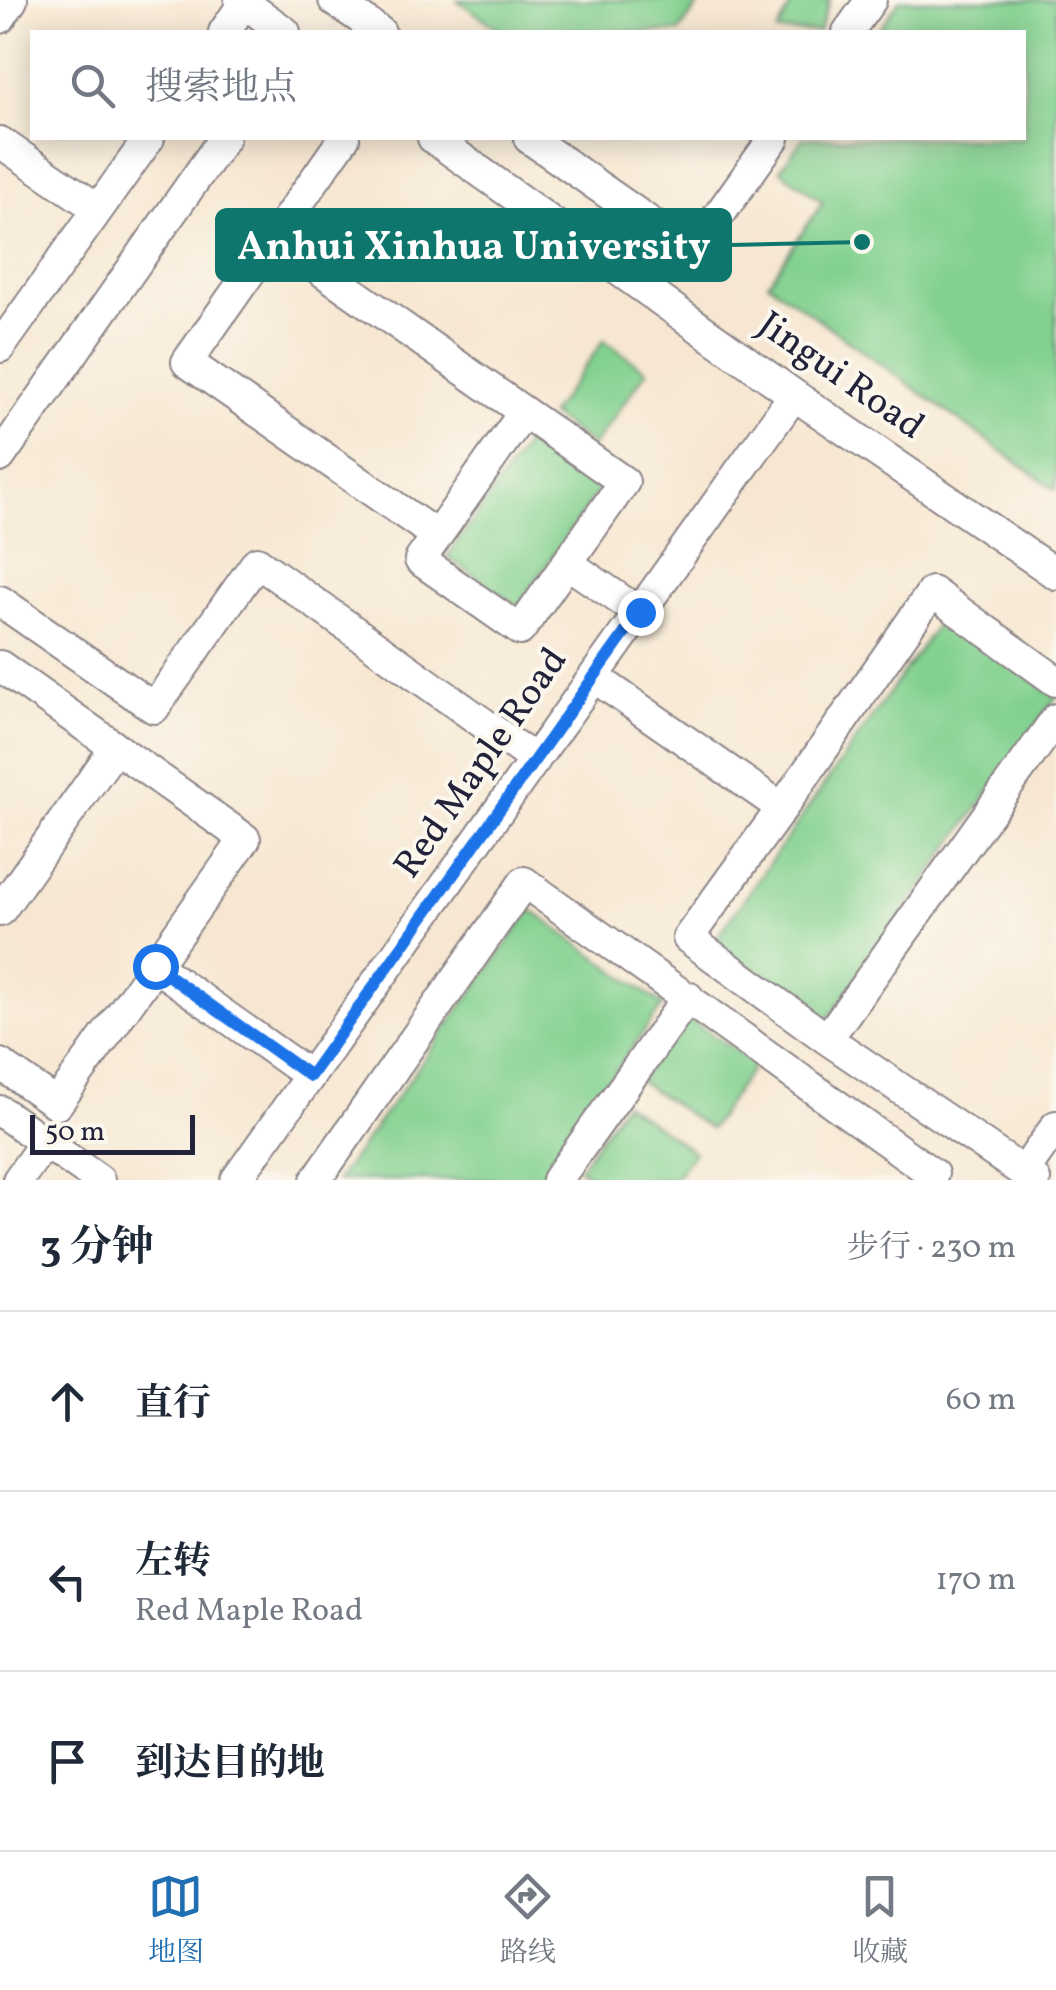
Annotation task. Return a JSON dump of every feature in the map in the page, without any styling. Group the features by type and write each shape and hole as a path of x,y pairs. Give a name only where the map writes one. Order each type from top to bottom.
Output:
{"street":[{"path":"0,18 12,0"},
{"path":"334,0 377,30"},
{"path":"849,30 871,0"},
{"path":"225,30 242,2 282,30"},
{"path":"0,347 148,140"},
{"path":"0,457 223,140"},
{"path":"343,140 188,362 437,536"},
{"name":"Jingui Road","path":"436,140 794,395 1056,574"},
{"path":"533,140 678,242 694,242 709,228 773,140"},
{"path":"0,142 98,209"},
{"path":"275,238 524,412 624,482 520,630 420,560 524,412"},
{"name":"Red Maple Road","path":"236,1180 794,395"},
{"path":"0,602 154,708 257,562 535,760"},
{"path":"567,563 640,612"},
{"path":"1056,680 932,592 688,938 827,1039 1029,1176 1056,1126"},
{"path":"0,666 245,839 57,1104 0,1064"},
{"path":"594,677 782,808"},
{"path":"827,1039 1056,719"},
{"path":"0,910 116,748"},
{"path":"316,1180 524,882 932,1174 928,1180"},
{"path":"155,966 310,1076"},
{"path":"560,1179 688,997"},
{"path":"0,1111 99,1180"},
{"path":"18,1180 45,1142"}],"green space":[{"path":"457,0 702,0 680,30 500,30"},
{"path":"794,0 830,0 820,30 778,30"},
{"path":"900,0 1056,0 1056,490 768,283 823,202 780,170 802,140 1026,140 1026,30 878,30"},
{"path":"604,340 647,371 593,446 550,415"},
{"path":"532,435 603,484 518,606 447,557"},
{"path":"943,616 1056,697 827,1021 714,942"},
{"path":"531,910 663,1005 538,1180 337,1180"},
{"path":"685,1016 755,1064 710,1129 639,1081"},
{"path":"624,1103 694,1152 674,1180 595,1180 579,1168"}],"place":[{"name":"Anhui Xinhua University","path":"862,242"}],"route":[{"path":"155,966 310,1076 640,612"}]}
